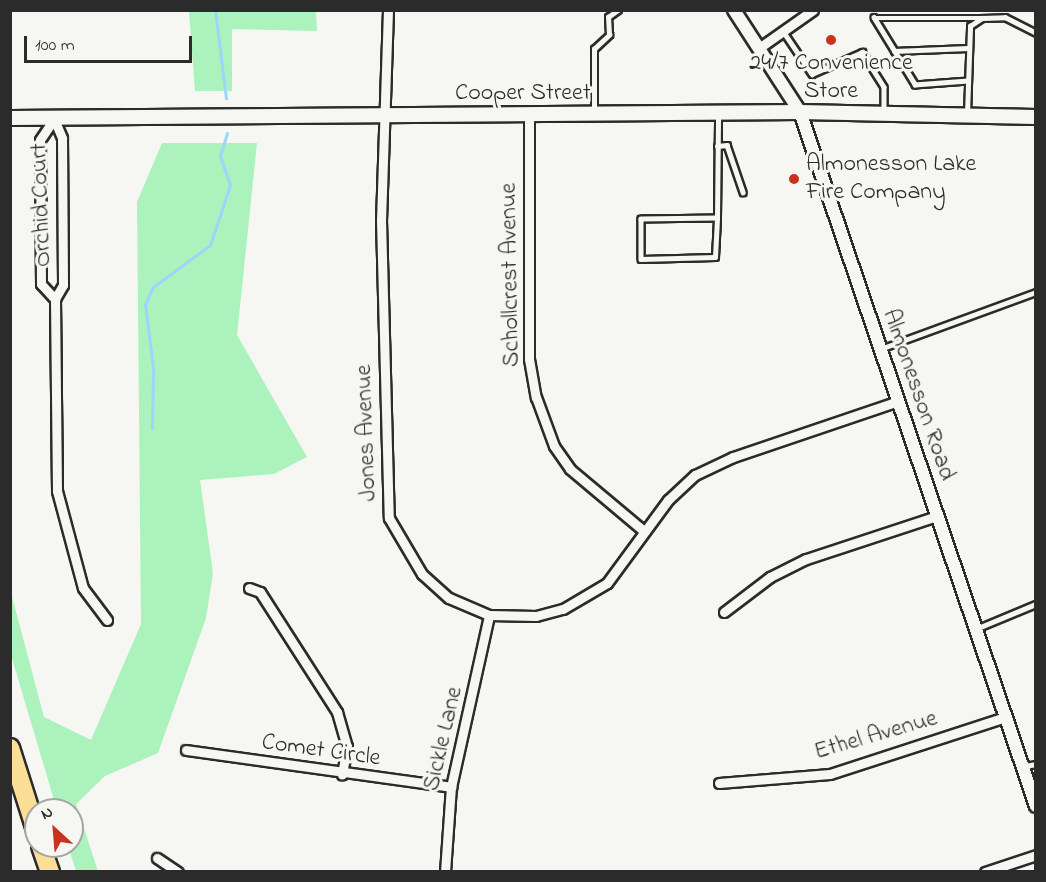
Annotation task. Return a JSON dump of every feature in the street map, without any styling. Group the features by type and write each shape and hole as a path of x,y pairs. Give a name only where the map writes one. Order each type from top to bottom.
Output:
{"highway":[{"path":"10,748 26,798"}],"main road":[{"name":"Cooper Street","path":"10,118 384,116 530,118 800,112 1035,117"}],"street":[{"name":"Jones Avenue","path":"387,10 381,220 389,518 422,574 449,598 489,615 536,615 590,595 618,570 644,531 679,487 711,466 898,401"},
{"name":"Almonesson Road","path":"734,10 800,112 1035,806"},
{"path":"759,48 813,10"},
{"name":"Schollcrest Avenue","path":"530,118 529,359 536,397 554,446 570,469 644,531"},
{"name":"Orchid Court","path":"54,119 40,140 40,284 55,299"},
{"name":"Orchid Court","path":"54,119 62,138 63,285 55,299 57,490 83,588 107,620"},
{"path":"724,612 770,577 806,559 937,516"},
{"path":"249,588 260,592 338,712 347,746 342,775"},
{"name":"Sickle Lane","path":"445,872 451,787 489,615"},
{"name":"Ethel Avenue","path":"719,783 830,774 1005,717"},
{"name":"Comet Circle","path":"186,750 342,775 451,787"},
{"path":"985,872 1035,855"},
{"path":"157,858 178,872"}],"lane":[{"path":"594,117 594,49 609,35 608,17 618,10"},
{"path":"968,81 915,85 874,18 1005,17 1035,33"},
{"path":"967,115 970,26 982,18"},
{"path":"783,31 812,74 862,52 884,87 884,114"},
{"path":"894,51 968,48"},
{"path":"717,218 641,219 641,260 715,258 717,218 718,114"},
{"path":"717,146 727,145 744,192"},
{"path":"880,349 1035,292"},
{"path":"975,628 1035,604"},
{"path":"1022,767 1035,764"}],"green space":[{"path":"189,11 316,11 317,31 232,29 232,91 195,91"},
{"path":"162,143 257,143 237,335 307,457 274,474 200,480 213,573 206,618 158,753 105,776 82,798 53,798 11,655 11,593 44,717 91,740 141,624 137,202"},
{"path":"84,828 98,871 76,871 72,858 84,858"}],"waterway":[{"path":"215,10 226,98"},
{"path":"152,428 153,368 145,304 153,287 210,245 230,185 220,156 227,133"}],"place":[{"name":"24/7 Convenience Store","path":"831,40"},
{"name":"Almonesson Lake Fire Company","path":"794,179"}]}
